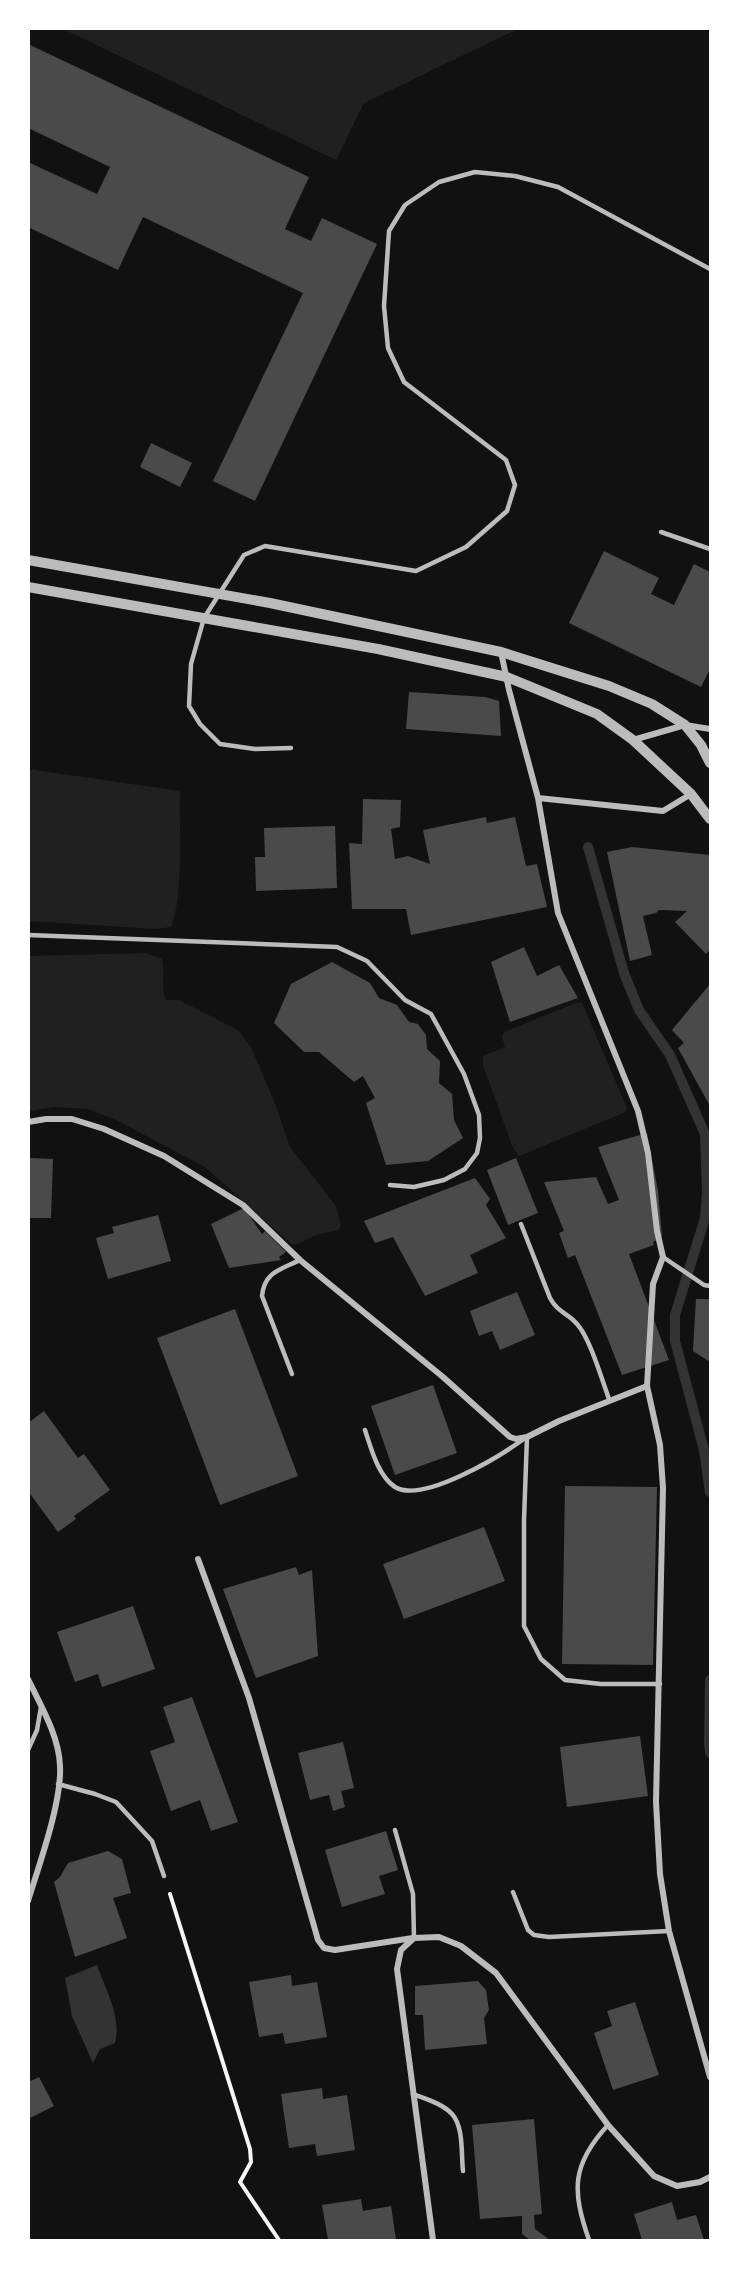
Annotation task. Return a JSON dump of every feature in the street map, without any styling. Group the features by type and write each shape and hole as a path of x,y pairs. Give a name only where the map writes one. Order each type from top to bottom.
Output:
{"street":[{"path":"28,560 219,594 501,652 609,686 652,704 685,725 711,763"},
{"path":"28,587 378,649 507,677 597,714 633,740 691,794 711,819"},
{"path":"501,652 538,798 558,913 638,1111 648,1153 657,1232 663,1257 653,1284 647,1386 660,1445 663,1488 656,1802 660,1874 669,1931 711,2077"},
{"path":"633,740 685,725 711,729"},
{"path":"538,798 663,811 691,794"},
{"path":"28,1122 72,1119 104,1129 164,1156 243,1205 300,1260 443,1377 510,1437 516,1439 527,1437 609,1399 647,1386"},
{"path":"198,1559 249,1698 318,1940 324,1948 335,1950 414,1938 438,1937 461,1946 496,1973 608,2125 654,2176 677,2186 700,2182 711,2177"},
{"path":"28,1679 53,1734 60,1766 56,1802 28,1901"},
{"path":"414,1938 401,1950 397,1969 433,2241"}],"lane":[{"path":"291,748 255,749 220,744 200,724 189,706 191,664 204,618 244,555 265,546 416,571 466,548 507,511 515,485 506,460 404,382 388,348 384,306 389,231 405,205 440,182 475,172 515,176 558,187 711,269"},
{"path":"661,532 711,549"},
{"path":"28,935 337,947 367,961 405,1000 431,1014 464,1074 479,1115 480,1138 477,1153 465,1169 444,1180 414,1186 390,1185"},
{"path":"521,1224 556,1309 577,1324 585,1338 609,1399"},
{"path":"663,1257 704,1285 711,1286"},
{"path":"292,1374 262,1296 263,1286 268,1277 300,1260"},
{"path":"364,1430 376,1460 385,1475 395,1486 410,1491 436,1485 472,1471 500,1457 527,1437"},
{"path":"527,1437 524,1626 541,1659 565,1680 601,1684 660,1684"},
{"path":"28,1750 37,1730 41,1707"},
{"path":"58,1784 116,1802 152,1841 164,1876"},
{"path":"395,1830 413,1894 414,1938"},
{"path":"513,1892 528,1930 534,1935 549,1937 669,1931"},
{"path":"413,2094 453,2114 459,2131 463,2171"},
{"path":"589,2241 579,2210 579,2173 582,2160 593,2141 608,2125"}],"path":[{"path":"164,1876 250,2149 251,2162 240,2182 279,2241"}],"shaded area":[{"path":"63,29 518,29 364,103 336,160"},
{"path":"28,769 180,791 178,897 171,927 156,929 29,921"},
{"path":"147,953 162,959 163,990 166,1000 179,1000 238,1030 251,1047 276,1106 290,1147 336,1206 341,1226 338,1230 316,1235 298,1244 291,1244 205,1167 116,1120 88,1109 54,1107 29,1111 29,956"},
{"path":"578,1002 582,1003 627,1108 626,1112 519,1156 513,1148 483,1065 483,1056 505,1047 502,1037 504,1032"},
{"path":"97,1965 112,2003 117,2033 115,2043 100,2049 93,2063 72,2016 65,1978"}],"building":[{"path":"28,44 309,177 285,229 311,241 322,218 377,244 255,501 213,481 303,293 143,217 118,270 28,227 28,162 97,194 110,167 28,128"},
{"path":"151,443 192,463 180,487 140,467"},
{"path":"604,551 659,578 651,594 674,605 694,564 710,572 710,669 701,687 569,623"},
{"path":"409,692 485,697 499,701 501,736 406,729"},
{"path":"363,799 401,800 400,827 391,829 395,859 408,856 430,864 423,830 486,817 487,823 515,817 526,866 537,864 547,907 411,935 406,909 352,909 349,843 362,844"},
{"path":"335,826 337,888 256,891 255,857 265,857 264,828"},
{"path":"632,847 710,855 710,950 706,954 675,922 687,911 659,910 643,916 652,955 630,961 607,852"},
{"path":"524,947 537,976 559,965 578,998 510,1022 491,962"},
{"path":"332,962 370,983 379,998 397,1005 409,1022 418,1024 426,1035 427,1049 440,1061 439,1083 452,1094 454,1120 463,1138 428,1161 386,1165 366,1103 375,1098 363,1076 354,1082 319,1052 304,1052 274,1023 291,984"},
{"path":"710,984 710,1106 678,1048 684,1043 672,1030"},
{"path":"647,1133 658,1191 662,1237 653,1242 654,1245 629,1254 669,1360 622,1375 575,1255 568,1258 559,1233 564,1231 544,1182 596,1177 608,1204 619,1200 598,1147"},
{"path":"28,1158 53,1159 51,1218 28,1218"},
{"path":"516,1158 538,1213 508,1225 487,1170"},
{"path":"475,1178 490,1199 486,1205 506,1238 470,1255 478,1273 425,1296 393,1237 375,1243 364,1221"},
{"path":"244,1208 262,1234 265,1231 286,1252 279,1257 281,1260 229,1268 211,1224"},
{"path":"158,1215 171,1261 108,1279 96,1238 114,1233 112,1227"},
{"path":"517,1292 535,1335 500,1350 492,1331 479,1336 470,1311"},
{"path":"696,1299 710,1299 710,1362 693,1351"},
{"path":"235,1309 298,1476 220,1505 157,1338"},
{"path":"433,1385 457,1453 395,1475 371,1406"},
{"path":"44,1411 78,1458 84,1454 110,1490 74,1516 76,1519 58,1532 28,1491 28,1423"},
{"path":"565,1486 657,1487 653,1665 562,1664"},
{"path":"484,1527 505,1581 404,1619 383,1564"},
{"path":"296,1567 299,1575 312,1570 318,1656 256,1678 223,1589"},
{"path":"133,1606 155,1669 102,1687 98,1674 75,1682 57,1632"},
{"path":"192,1697 238,1822 211,1831 200,1800 171,1811 150,1751 175,1742 163,1707"},
{"path":"640,1736 648,1796 567,1807 560,1747"},
{"path":"343,1742 354,1788 341,1791 345,1807 333,1811 329,1795 310,1800 298,1753"},
{"path":"386,1831 398,1870 379,1876 385,1894 342,1907 325,1850"},
{"path":"108,1851 122,1859 131,1893 113,1898 127,1938 75,1957 54,1882 60,1877 68,1863"},
{"path":"291,1975 292,1986 317,1982 327,2037 285,2044 283,2033 259,2037 249,1982"},
{"path":"478,1981 486,1990 489,2010 484,2018 487,2044 425,2050 423,2015 415,2015 415,1986"},
{"path":"635,2002 659,2075 613,2090 594,2033 612,2026 607,2011"},
{"path":"28,2076 31,2081 39,2077 54,2106 28,2119"},
{"path":"322,2088 323,2099 347,2095 355,2150 317,2156 315,2144 289,2148 281,2094"},
{"path":"534,2119 542,2214 534,2215 535,2229 550,2240 530,2240 522,2234 522,2216 480,2219 472,2125"},
{"path":"361,2199 363,2211 391,2206 396,2240 328,2240 322,2205"},
{"path":"672,2202 677,2220 696,2215 704,2240 642,2240 634,2214"}],"waterway":[{"path":"588,847 624,973 639,1010 670,1055 705,1134 707,1193 705,1218 675,1315 675,1341 704,1450 710,1492"},
{"path":"710,1680 710,1753"}]}
